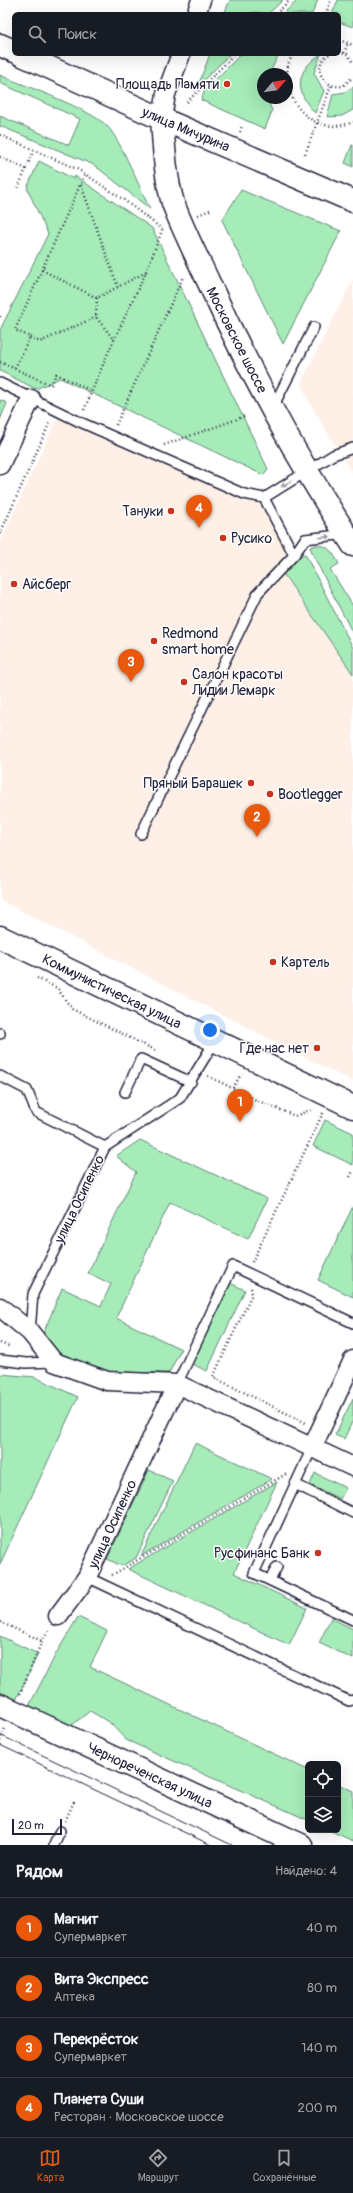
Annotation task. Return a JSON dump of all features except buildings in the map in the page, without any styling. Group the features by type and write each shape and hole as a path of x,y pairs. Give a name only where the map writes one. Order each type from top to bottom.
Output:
{"main road":[{"path":"0,45 12,51"},
{"name":"улица Мичурина","path":"24,56 162,119 353,201"},
{"name":"Московское шоссе","path":"162,119 166,171 173,202 223,314 272,409 308,472 350,540"},
{"name":"Коммунистическая улица","path":"0,937 353,1107"},
{"name":"Чернореченская улица","path":"6,1708 301,1845"}],"street":[{"path":"197,12 201,0"},
{"path":"162,119 166,94 180,56"},
{"path":"0,465 31,399"},
{"path":"0,1307 30,1332 54,1362 107,1381 177,1384 309,1456 353,1467"},
{"path":"309,1456 353,1360"},
{"name":"улица Осипенко","path":"58,1616 93,1580 177,1384"}],"lane":[{"path":"272,409 314,327"},
{"path":"0,383 80,422 244,494 264,498 308,472 333,455 353,448"},
{"path":"264,498 294,555"},
{"path":"141,834 258,593 294,555 305,539 350,540"},
{"name":"улица Осипенко","path":"30,1332 33,1294 105,1147 180,1098 216,1041"},
{"path":"125,1092 141,1059 191,1082"},
{"path":"0,1076 27,1090 36,1112 105,1147"},
{"path":"177,1384 233,1266 353,1323"},
{"path":"0,1360 26,1363 54,1362"},
{"path":"309,1456 254,1573 353,1620"},
{"path":"295,1484 353,1513"},
{"path":"270,1580 277,1567"},
{"path":"93,1580 348,1701 353,1700"},
{"path":"54,1845 60,1831"}],"path":[{"path":"278,12 290,0"},
{"path":"327,12 331,0"},
{"path":"341,41 353,45"},
{"path":"344,53 348,43"},
{"path":"341,52 344,53 353,62"},
{"path":"187,102 234,56"},
{"path":"288,68 292,56"},
{"path":"327,56 322,60 320,72 322,78 331,86 343,86 353,77"},
{"path":"305,154 331,86"},
{"path":"293,102 299,111 317,122 329,126 346,125 353,122"},
{"path":"0,135 85,174 124,200 162,229 146,272 114,340 80,422"},
{"path":"18,188 34,150"},
{"path":"0,157 26,169"},
{"path":"85,174 15,330 40,342 96,317"},
{"path":"81,185 118,287"},
{"path":"42,270 96,298"},
{"path":"96,298 146,272"},
{"path":"112,435 183,276"},
{"path":"96,298 96,317 114,340"},
{"path":"15,368 30,337"},
{"path":"0,362 51,385 56,374 92,391"},
{"path":"0,534 56,411"},
{"path":"147,451 246,416"},
{"path":"36,977 57,988 72,1009 156,1050"},
{"path":"198,1070 254,1099 295,1116 314,1109 323,1114 247,1273 252,1294 213,1377 320,1430"},
{"path":"350,1177 353,1172"},
{"path":"93,1580 309,1456"},
{"path":"0,1741 6,1708 58,1616"},
{"path":"0,1622 42,1642"},
{"path":"60,1831 74,1802"}],"shaded area":[{"path":"353,279 353,474 310,404 301,383"},
{"path":"58,416 262,504 290,554 277,567 353,672 353,1082 0,900 0,543"}],"green space":[{"path":"230,0 283,0 270,12 225,12"},
{"path":"298,0 318,0 313,12 285,12"},
{"path":"338,0 353,0 353,27 341,23 341,12 333,12"},
{"path":"209,56 228,56 202,82 199,83"},
{"path":"239,56 278,56 272,68 257,68 257,104 269,104 272,111 265,129 201,100 205,90"},
{"path":"320,56 314,73 324,91 315,113 303,97 300,82 306,67"},
{"path":"0,75 73,106 100,120 108,127 125,155 150,209 94,165 0,126 0,116 69,145 80,119 0,83"},
{"path":"353,87 353,110 342,116 327,117 333,94 345,92"},
{"path":"353,145 353,167 345,163"},
{"path":"39,161 74,179 75,176 152,228 268,469 263,475 60,378 36,389 0,371 0,330 48,234 27,188"},
{"path":"241,190 341,231 283,344 222,220"},
{"path":"0,400 7,403 0,420"},
{"path":"316,545 327,548 333,553 339,564 330,569 353,606 353,634 314,557 310,547"},
{"path":"305,554 353,648 353,674 282,572 293,560"},
{"path":"325,1120 353,1133 353,1165 313,1146"},
{"path":"140,1140 267,1199 248,1239 170,1202 116,1318 181,1349 169,1373 109,1372 59,1356 43,1334 62,1288 101,1306 111,1284 88,1273 136,1172 116,1156"},
{"path":"353,1206 353,1297 318,1280"},
{"path":"230,1283 245,1290 207,1371 192,1364"},
{"path":"0,1374 35,1377 78,1397 0,1564"},
{"path":"353,1398 353,1420 344,1439 335,1435"},
{"path":"195,1443 272,1479 141,1556"},
{"path":"149,1470 173,1481 136,1558 122,1566 107,1559"},
{"path":"315,1473 346,1488 340,1499 310,1485"},
{"path":"277,1482 234,1573 307,1608 289,1645 128,1569"},
{"path":"78,1617 107,1631 90,1667 305,1769 305,1819 126,1740 110,1723 90,1711 71,1726 29,1706 57,1652"},
{"path":"331,1618 353,1629 353,1659 319,1643"},
{"path":"0,1636 38,1654 16,1700 0,1692"},
{"path":"341,1785 353,1791 353,1841 336,1833 341,1833"}],"tram line":[{"path":"0,1735 232,1845"},
{"path":"0,1745 211,1845"}],"place":[{"name":"Площадь Памяти","path":"227,84"},
{"name":"Тануки","path":"171,511"},
{"name":"Планета Суши","path":"199,528"},
{"name":"Русико","path":"223,538"},
{"name":"Айсберг","path":"14,584"},
{"name":"Redmond smart home","path":"154,641"},
{"name":"Перекрёсток","path":"131,682"},
{"name":"Салон красоты Лидии Лемарк","path":"184,682"},
{"name":"Пряный Барашек","path":"251,783"},
{"name":"Bootlegger","path":"270,794"},
{"name":"Вита Экспресс","path":"257,837"},
{"name":"Картель","path":"273,962"},
{"name":"Где нас нет","path":"317,1048"},
{"name":"Магнит","path":"240,1122"},
{"name":"Русфинанс Банк","path":"318,1553"}]}
